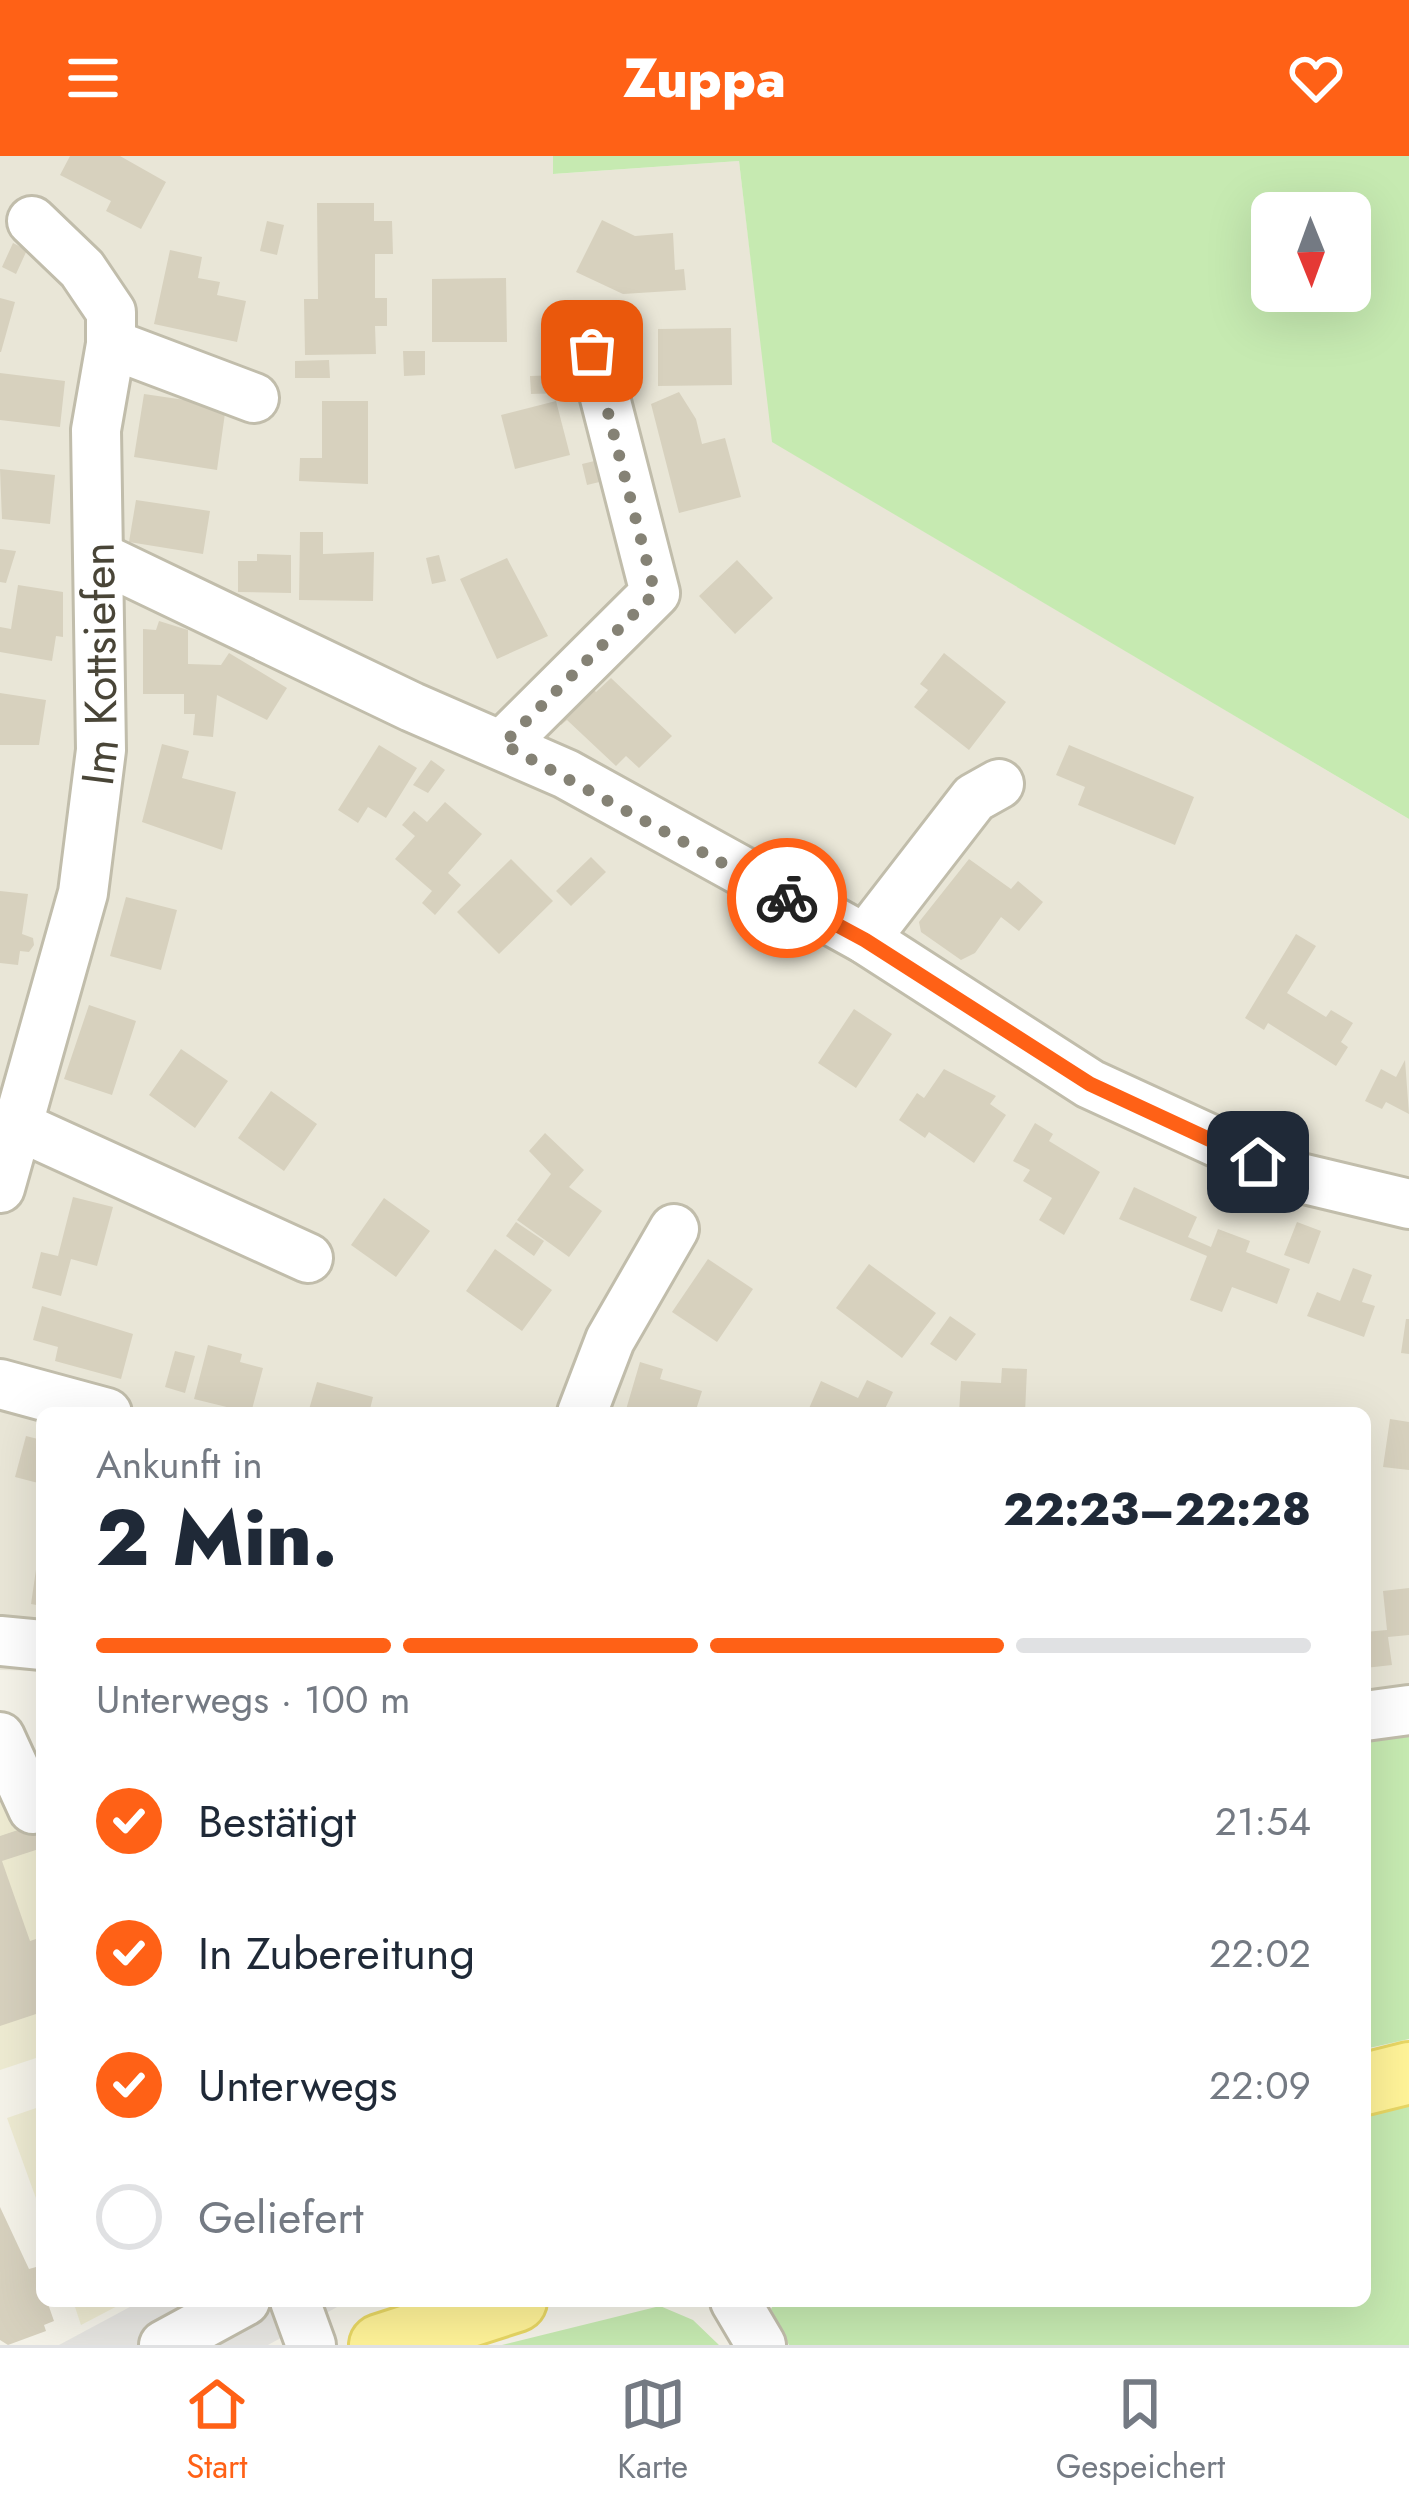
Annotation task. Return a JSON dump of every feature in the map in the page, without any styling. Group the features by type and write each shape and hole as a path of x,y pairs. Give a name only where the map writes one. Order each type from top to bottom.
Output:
{"main road":[{"path":"1371,2083 1409,2074"},
{"path":"380,2345 497,2307"}],"street":[{"name":"Im Kottsiefen","path":"0,1188 14,1124 83,893 101,750 96,430 111,344 111,312 82,269 32,221"},
{"path":"111,344 254,398"},
{"path":"503,744 655,593 592,351"},
{"path":"99,557 412,707 503,744 865,940 1090,1084 1288,1174 1409,1204"},
{"path":"865,940 974,798 999,784"},
{"path":"14,1124 308,1258"},
{"path":"584,1407 610,1340 674,1229"},
{"path":"0,1384 84,1407"},
{"path":"0,1639 36,1644"},
{"path":"1371,1715 1409,1710"},
{"path":"0,1737 33,1809"},
{"path":"164,2345 234,2307"},
{"path":"297,2307 311,2345"},
{"path":"739,2307 761,2345"}],"shaded area":[{"path":"0,156 553,156 554,174 739,161 773,442 1409,819 1409,1730 1371,1735 1371,1407 36,1407 36,1671 0,1670"},
{"path":"0,1751 36,1753 36,2058 0,2070"},
{"path":"36,2108 36,2198 7,2118"},
{"path":"75,2307 116,2307 81,2325"},
{"path":"130,2307 337,2307 268,2345 59,2345"}],"green space":[{"path":"553,156 1409,156 1409,819 772,442 739,161 553,174"},
{"path":"1409,1730 1409,2039 1371,2048 1371,1735"},
{"path":"1409,2100 1409,2345 789,2345 771,2309 1371,2307 1371,2110"},
{"path":"662,2307 693,2320 719,2345 502,2345"}],"building":[{"path":"70,156 120,156 166,182 141,229 106,211 111,201 60,175"},
{"path":"317,203 374,203 374,221 392,221 393,254 375,254 375,298 387,298 387,326 375,326 376,354 305,355 304,299 318,299"},
{"path":"602,220 635,236 673,233 675,270 684,269 686,290 623,294 576,272"},
{"path":"267,221 284,225 277,255 260,251"},
{"path":"13,243 27,250 16,274 2,267"},
{"path":"170,250 202,257 198,278 220,282 217,295 246,301 237,342 154,324"},
{"path":"506,278 507,342 432,342 432,279"},
{"path":"0,298 15,302 1,352 0,352"},
{"path":"731,328 732,385 658,386 658,329"},
{"path":"403,351 425,351 425,375 404,376"},
{"path":"329,360 330,378 295,378 295,361"},
{"path":"0,373 65,381 60,427 0,420"},
{"path":"563,375 563,393 531,394 530,376"},
{"path":"679,392 696,419 702,444 725,438 741,497 679,513 651,404"},
{"path":"144,394 226,406 217,470 134,457"},
{"path":"322,401 368,401 368,484 299,481 300,458 322,458"},
{"path":"556,401 570,455 515,469 501,415"},
{"path":"611,457 616,478 587,485 582,464"},
{"path":"0,469 55,475 50,524 2,519"},
{"path":"136,500 210,511 203,554 129,542"},
{"path":"300,532 323,532 323,554 374,552 373,601 299,600"},
{"path":"0,549 16,551 6,583 0,582"},
{"path":"257,554 291,555 291,593 238,592 238,561 257,561"},
{"path":"439,555 446,581 432,584 426,558"},
{"path":"507,558 548,636 497,659 460,579"},
{"path":"737,560 773,598 735,634 699,596"},
{"path":"18,585 63,592 63,637 56,636 52,661 0,652 0,627 11,629"},
{"path":"159,621 188,630 188,664 221,665 229,653 287,688 267,720 217,695 213,737 193,735 195,714 184,714 184,694 143,694 143,629 156,630"},
{"path":"944,653 1006,702 969,750 914,707 928,690 920,684"},
{"path":"611,678 672,736 639,768 626,756 616,766 567,720 561,725 550,714 585,680 596,692"},
{"path":"0,693 46,700 39,745 0,745"},
{"path":"162,744 189,751 182,778 236,792 222,850 142,822"},
{"path":"379,745 417,768 386,818 368,807 358,823 338,810"},
{"path":"1069,745 1194,797 1175,845 1078,805 1085,787 1056,775"},
{"path":"431,760 445,770 428,793 413,785"},
{"path":"445,802 482,834 448,873 461,885 435,915 422,903 432,891 395,859 415,836 402,825 414,811 427,822"},
{"path":"591,857 606,872 571,906 556,891"},
{"path":"511,859 553,901 499,954 457,912"},
{"path":"969,859 1011,889 1018,881 1043,902 1019,931 1001,917 975,953 961,960 921,932 919,922"},
{"path":"0,891 28,894 22,934 33,938 34,945 29,952 20,951 18,965 0,963"},
{"path":"126,897 177,910 161,970 110,956"},
{"path":"1296,934 1316,946 1287,993 1326,1017 1331,1010 1353,1023 1341,1042 1348,1047 1336,1066 1268,1023 1264,1030 1245,1018"},
{"path":"89,1005 136,1021 112,1095 64,1079"},
{"path":"854,1009 892,1034 856,1088 818,1063"},
{"path":"181,1049 228,1081 195,1128 149,1095"},
{"path":"1405,1060 1409,1114 1386,1102 1382,1109 1365,1101 1381,1069 1396,1077"},
{"path":"944,1069 996,1096 990,1104 1006,1115 974,1163 929,1132 925,1138 899,1120 917,1093 924,1098"},
{"path":"271,1091 317,1124 284,1171 238,1138"},
{"path":"1035,1123 1053,1134 1049,1141 1100,1172 1064,1235 1039,1220 1052,1198 1023,1181 1030,1170 1013,1161"},
{"path":"545,1133 584,1170 569,1187 602,1211 569,1257 517,1220 551,1174 529,1151"},
{"path":"1134,1187 1197,1217 1188,1237 1211,1247 1218,1229 1250,1241 1246,1252 1290,1269 1277,1304 1232,1287 1222,1312 1190,1300 1207,1256 1119,1219"},
{"path":"73,1197 113,1207 97,1266 71,1259 61,1296 32,1288 41,1252 58,1256"},
{"path":"384,1198 430,1231 396,1277 351,1245"},
{"path":"516,1222 544,1241 534,1256 506,1236"},
{"path":"1297,1222 1321,1231 1309,1264 1284,1255"},
{"path":"495,1249 552,1290 522,1331 466,1291"},
{"path":"708,1259 753,1289 717,1342 672,1312"},
{"path":"869,1264 936,1313 902,1358 836,1308"},
{"path":"1353,1268 1372,1275 1362,1302 1375,1306 1364,1337 1307,1316 1317,1292 1340,1301"},
{"path":"42,1306 133,1334 121,1379 55,1361 58,1347 33,1340"},
{"path":"950,1316 976,1334 956,1361 930,1344"},
{"path":"1409,1319 1409,1354 1401,1353"},
{"path":"208,1345 242,1354 240,1362 263,1368 253,1407 194,1399"},
{"path":"175,1351 195,1356 185,1393 165,1387"},
{"path":"640,1362 663,1369 660,1379 702,1391 697,1407 627,1407"},
{"path":"1002,1368 1027,1369 1025,1407 959,1407 961,1381 1001,1383"},
{"path":"867,1380 893,1392 886,1407 810,1407 821,1381 858,1398"},
{"path":"317,1382 373,1397 370,1407 310,1407"},
{"path":"1390,1419 1409,1422 1409,1470 1383,1467"},
{"path":"26,1436 36,1438 36,1482 15,1477"},
{"path":"1409,1588 1409,1635 1388,1637 1392,1665 1371,1667 1371,1631 1387,1630 1383,1591"},
{"path":"36,1824 36,1850 2,1861 30,1941 36,1939 36,2014 0,2026 0,1836"},
{"path":"0,2207 29,2269 36,2267 36,2307 49,2307 54,2321 44,2325 46,2331 8,2345 0,2340"}],"way so far":[{"path":"592,351 655,593 503,744 566,774 787,898"}],"route":[{"path":"787,898 865,940 1090,1084 1258,1162"}]}
